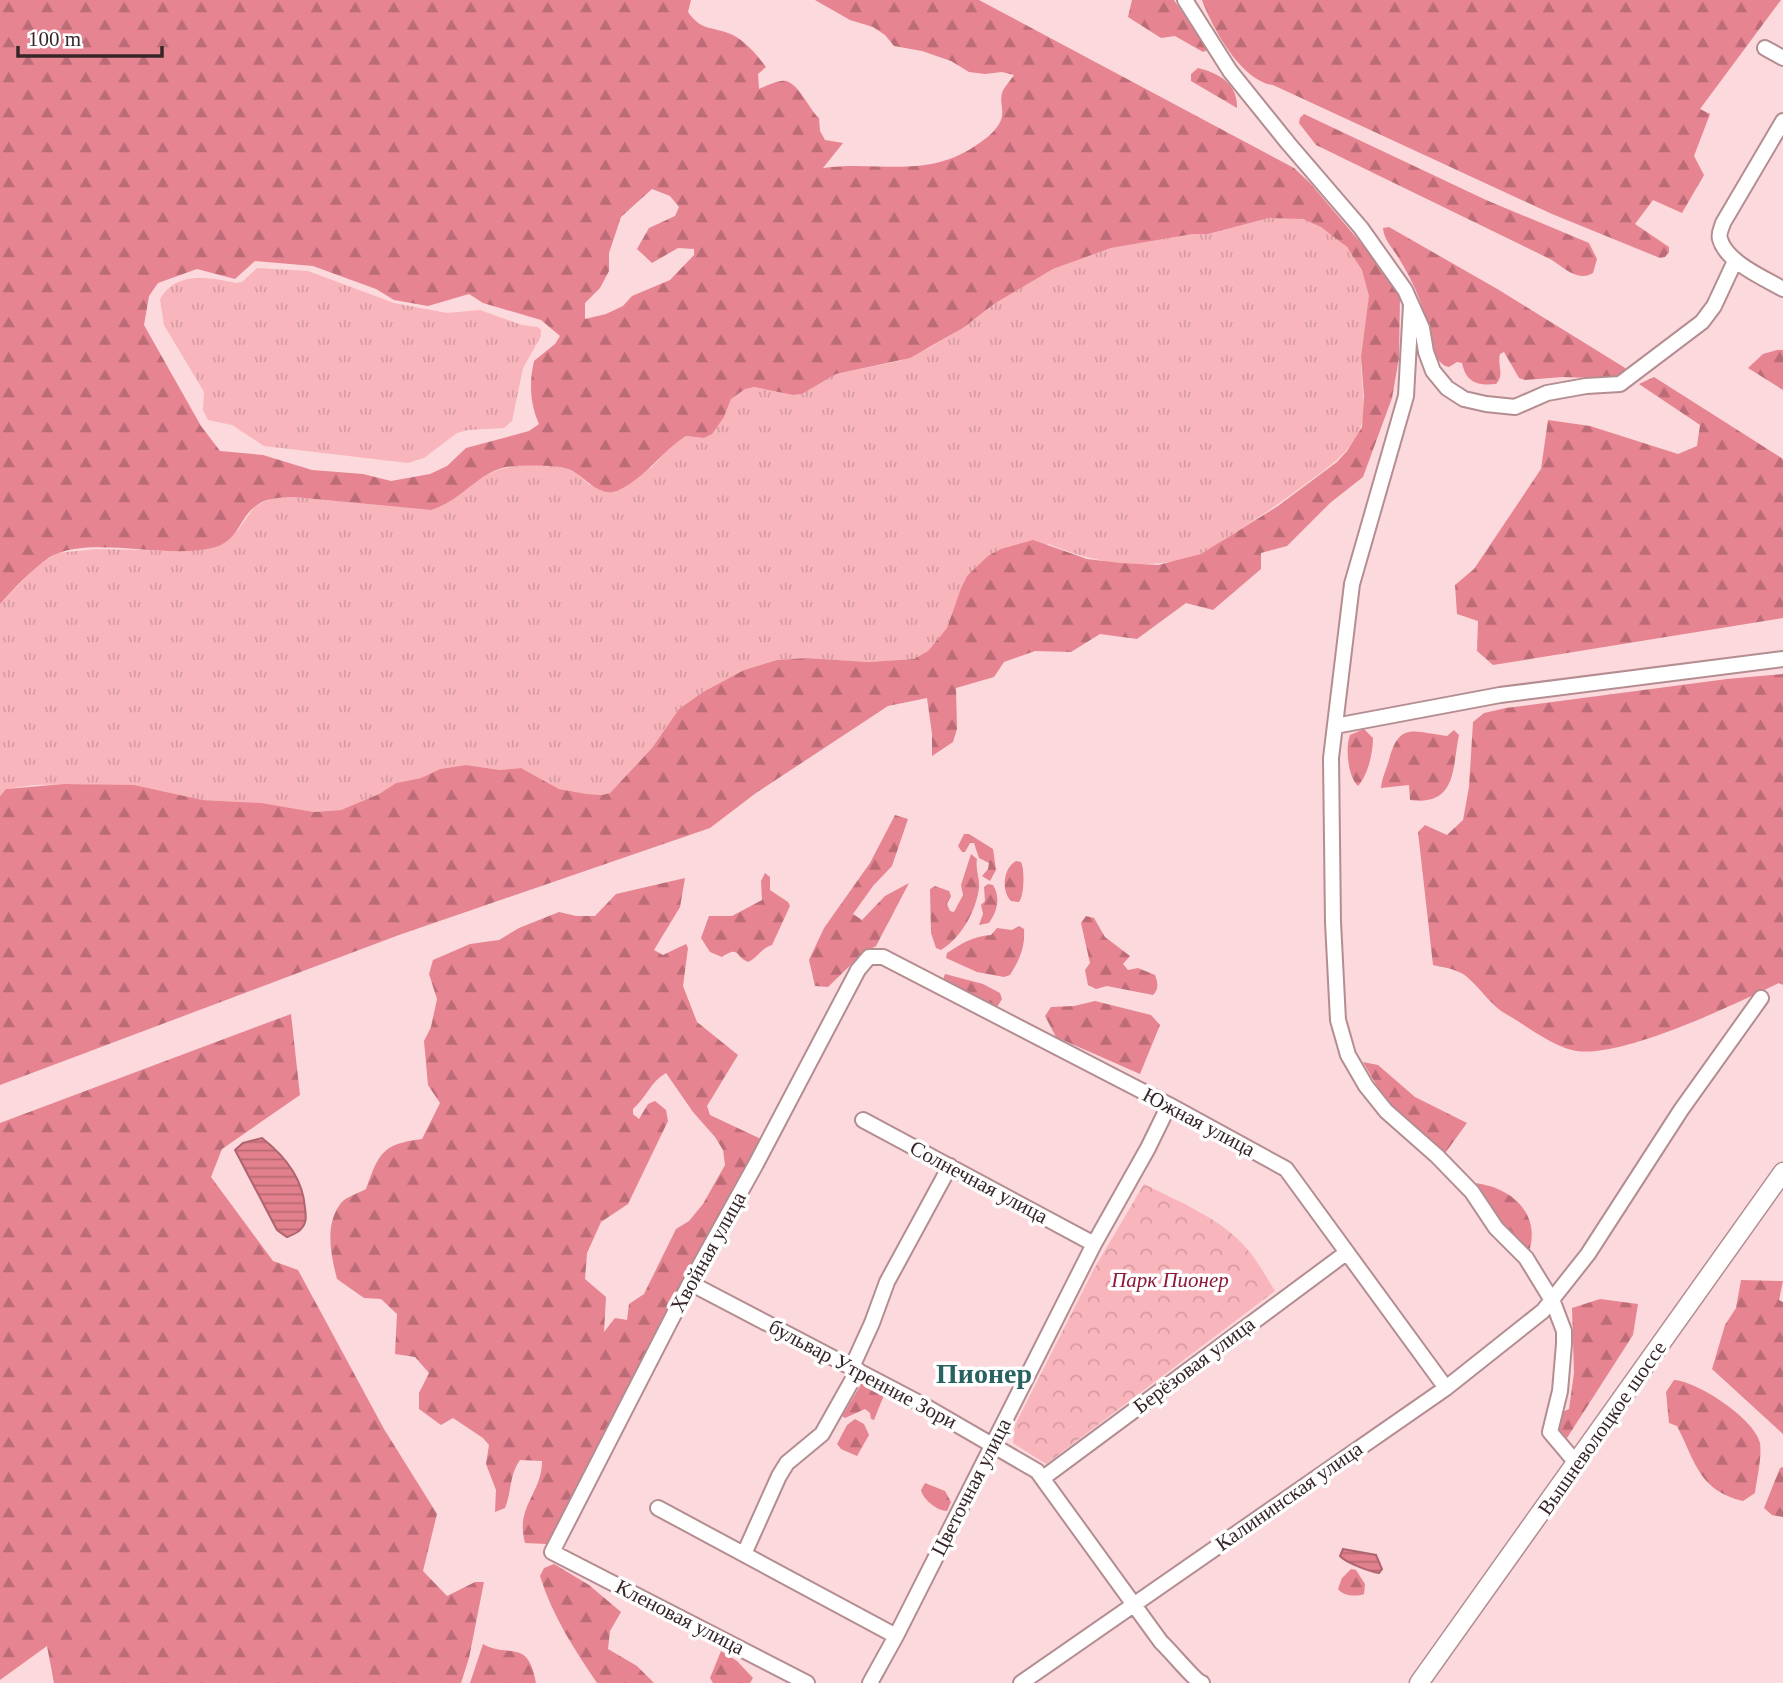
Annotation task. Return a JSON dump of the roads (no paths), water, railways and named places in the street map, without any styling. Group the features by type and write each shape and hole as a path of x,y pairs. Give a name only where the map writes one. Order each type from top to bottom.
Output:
{"main road":[{"name":"Вышневолоцкое шоссе","path":"1419,1683 1783,1172"}],"street":[{"path":"1185,0 1230,71 1361,228 1405,290 1422,328 1426,352 1433,370 1447,388 1464,399 1515,407 1548,393 1586,386 1620,384 1702,322 1714,306 1735,261"},
{"path":"1765,48 1783,58"},
{"path":"1783,121 1723,223 1720,240 1735,261 1783,289"},
{"path":"1411,305 1406,396 1352,584 1331,758 1333,922 1338,1020 1348,1055 1366,1086 1387,1111 1472,1192 1496,1228 1526,1258 1553,1302 1564,1331 1564,1344 1560,1391 1550,1432 1577,1464"},
{"path":"1335,726 1500,695 1783,659"},
{"name":"Южная улица","path":"869,957 883,957 1169,1105 1286,1169 1446,1388"},
{"name":"Хвойная улица","path":"552,1552 690,1283 858,970 869,957"},
{"name":"Калининская улица","path":"1021,1683 1446,1388 1553,1302 1588,1254 1681,1110 1761,998"},
{"name":"Цветочная улица","path":"870,1683 1094,1244 1169,1105"},
{"name":"Солнечная улица","path":"863,1120 1094,1244"},
{"path":"744,1554 787,1463 822,1434 855,1369 887,1282 950,1166"},
{"name":"Берёзовая улица","path":"1043,1478 1346,1253"},
{"name":"бульвар Утренние Зори","path":"690,1283 855,1369 1037,1471 1161,1642 1182,1661 1196,1682 1202,1683"},
{"path":"657,1508 896,1636"},
{"name":"Кленовая улица","path":"552,1552 807,1683"}],"district":[{"name":"Пионер","path":"984,1373"}],"park label":[{"name":"Парк Пионер","path":"1170,1280"}]}
